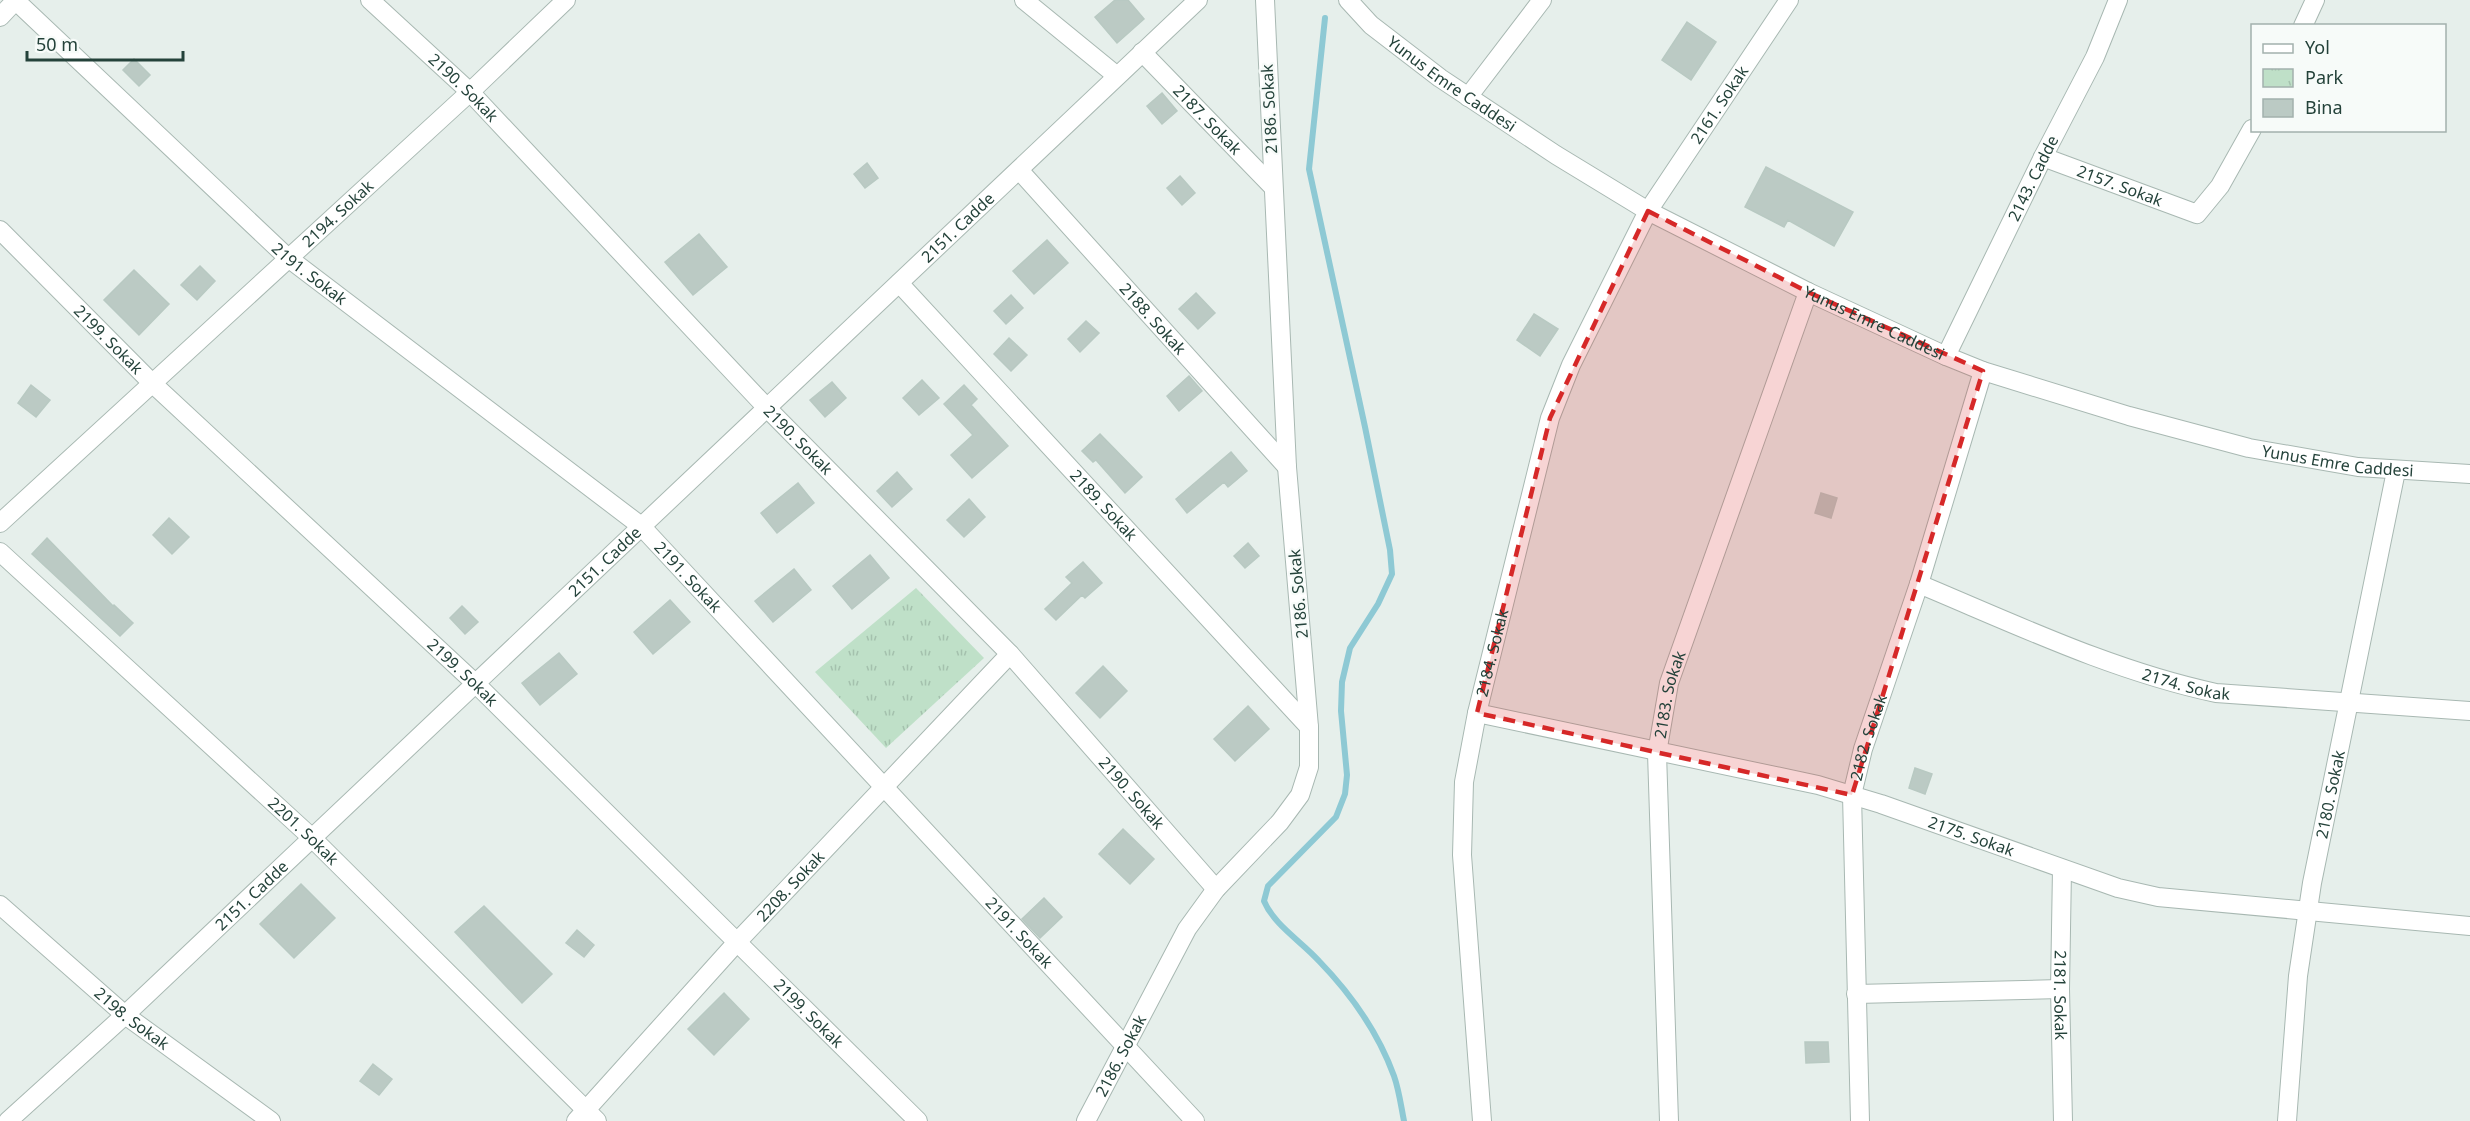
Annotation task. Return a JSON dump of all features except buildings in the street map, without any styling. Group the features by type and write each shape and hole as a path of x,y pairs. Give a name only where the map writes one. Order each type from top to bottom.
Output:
{"street":[{"path":"0,16 15,0"},
{"name":"2191. Sokak","path":"15,0 287,257 641,526 1195,1121"},
{"name":"2190. Sokak","path":"370,0 470,92 767,408 1010,654 1216,889"},
{"name":"2194. Sokak","path":"0,523 287,257 470,92 566,0"},
{"path":"1024,0 1117,76"},
{"name":"2151. Cadde","path":"8,1121 126,1015 311,837 1197,0"},
{"name":"2186. Sokak","path":"1086,1121 1187,929 1216,889 1280,822 1300,795 1309,767 1309,727 1287,467 1265,0"},
{"name":"Yunus Emre Caddesi","path":"1348,0 1371,25 1411,57 1468,97 1556,155 1648,210 1808,292 1946,356 1983,371 2191,435 2299,459 2396,471 2470,474"},
{"path":"1468,97 1542,0"},
{"name":"2161. Sokak","path":"1648,210 1789,0"},
{"name":"2143. Cadde","path":"1946,356 2043,157 2095,57 2118,0"},
{"path":"2304,24 2315,0"},
{"name":"2187. Sokak","path":"1142,52 1273,188"},
{"name":"2157. Sokak","path":"2043,157 2197,214 2220,186 2251,132"},
{"name":"2188. Sokak","path":"1019,170 1287,467"},
{"name":"2184. Sokak","path":"1482,1121 1462,855 1464,782 1477,713 1550,418 1571,365 1648,210"},
{"name":"2199. Sokak","path":"0,230 152,383 475,683 918,1121"},
{"name":"2189. Sokak","path":"899,283 1309,727"},
{"name":"2183. Sokak","path":"1669,1121 1657,753 1669,683 1808,292"},
{"name":"2182. Sokak","path":"1860,1121 1852,795 1863,749 1919,584 1983,371"},
{"name":"2180. Sokak","path":"2288,1121 2298,976 2319,840 2350,703 2396,471"},
{"name":"2201. Sokak","path":"0,552 311,837 587,1117"},
{"name":"2174. Sokak","path":"1919,584 2093,656 2178,685 2216,693 2470,711"},
{"name":"2208. Sokak","path":"587,1117 738,941 1010,654"},
{"name":"2175. Sokak","path":"1477,713 1657,753 1778,776 1852,795 2118,888 2158,897 2470,926"},
{"name":"2181. Sokak","path":"2062,869 2060,988 2063,1121"},
{"name":"2198. Sokak","path":"0,905 126,1015 271,1121"},
{"path":"1856,994 2060,988"}],"highlighted area":[{"path":"1648,211 1808,292 1983,371 1852,795 1477,713 1550,418"}],"green space":[{"path":"916,588 984,658 886,748 815,672"}],"waterway":[{"path":"1325,18 1309,169 1365,427 1390,550 1392,574 1378,604 1350,648 1342,682 1341,711 1347,775 1345,794 1336,817 1268,886 1264,901 1274,918 1312,954 1353,1000 1372,1029 1394,1076 1404,1121"}]}
